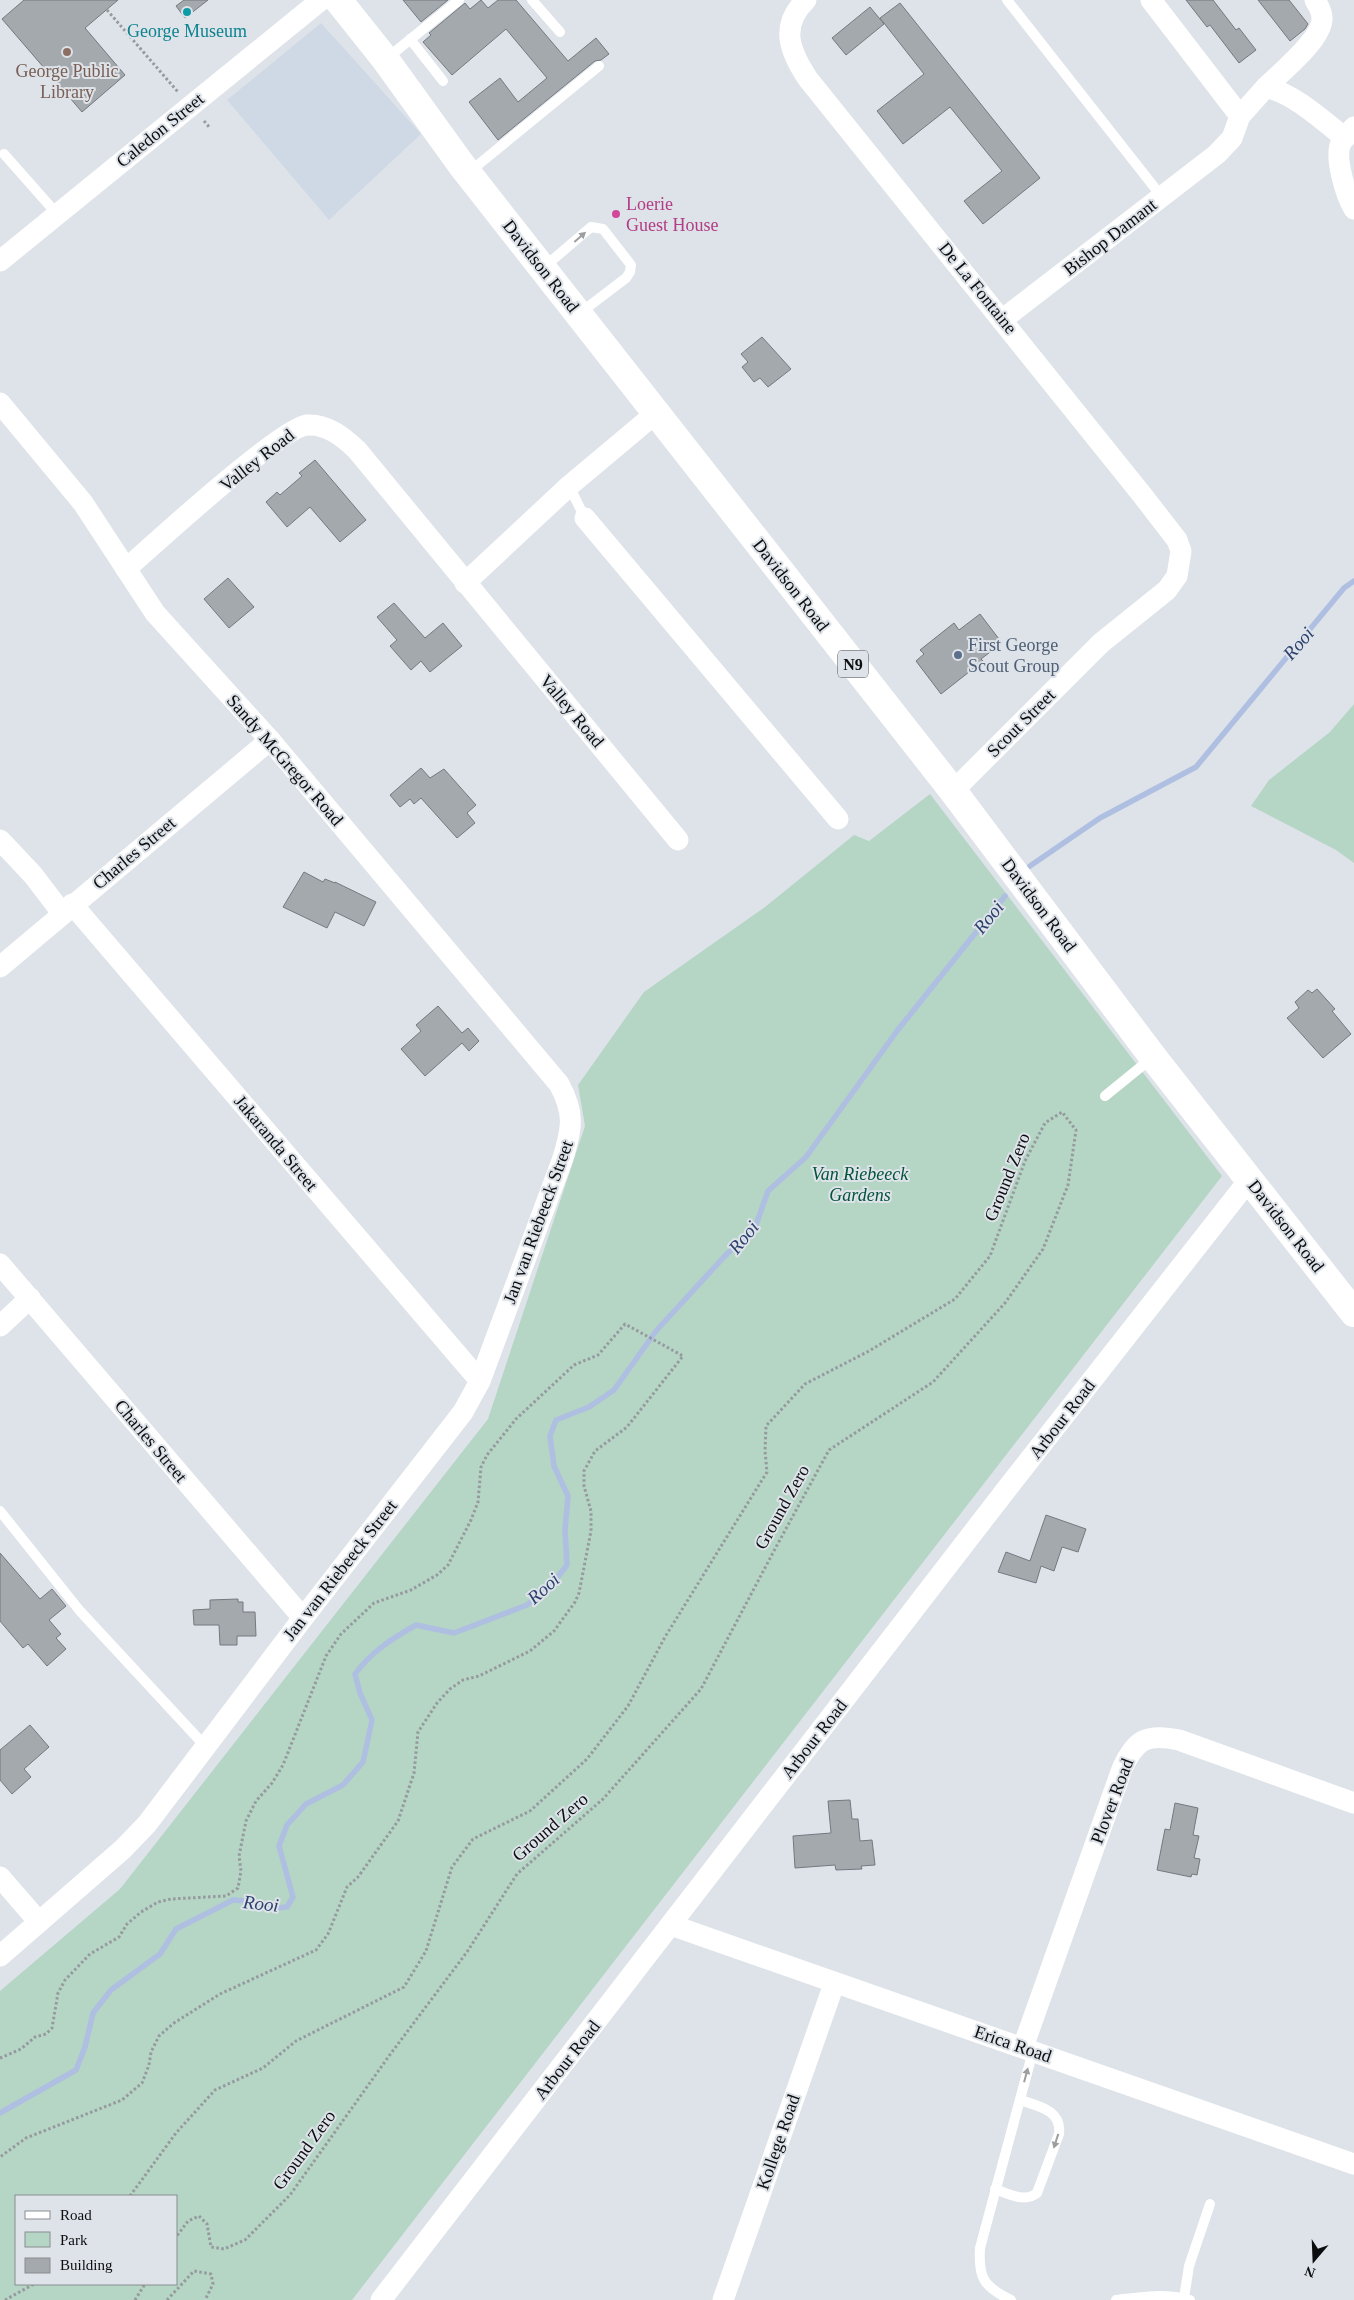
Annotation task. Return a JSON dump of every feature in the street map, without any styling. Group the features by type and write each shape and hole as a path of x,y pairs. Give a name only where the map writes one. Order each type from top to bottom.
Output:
{"highway":[{"name":"Davidson Road","path":"338,0 385,59 468,173 953,791 1153,1057 1200,1114 1249,1180 1354,1313"}],"street":[{"name":"Caledon Street","path":"0,261 320,0"},
{"name":"De La Fontaine","path":"806,0 795,13 791,23 791,47 797,62 808,79 1003,320 1177,540 1181,551 1177,576"},
{"path":"1151,0 1240,116 1317,36 1323,18 1315,0"},
{"path":"1266,87 1285,95 1349,133 1339,150 1344,184 1354,209"},
{"name":"Bishop Damant","path":"1003,320 1217,154 1232,138 1240,116"},
{"name":"Sandy McGregor Road","path":"0,402 83,503 155,613 270,740 559,1084 569,1104 571,1116"},
{"path":"466,582 569,486 656,413"},
{"name":"Valley Road","path":"126,569 248,464 297,427 308,425 331,430 343,436 357,450 678,840"},
{"path":"585,518 838,819"},
{"name":"Scout Street","path":"953,791 1101,643 1167,590 1177,576"},
{"name":"Charles Street","path":"0,967 270,740"},
{"name":"Jakaranda Street","path":"0,840 67,909 480,1382"},
{"name":"Jan van Riebeeck Street","path":"0,1956 123,1849 166,1801 303,1618 463,1412 480,1382 563,1158 571,1127 571,1116"},
{"name":"Arbour Road","path":"381,2300 1009,1486 1249,1180"},
{"name":"Charles Street","path":"0,1264 303,1618"},
{"path":"0,1326 30,1298"},
{"name":"Plover Road","path":"1028,2049 1122,1769 1134,1747 1152,1738 1179,1740 1353,1798"},
{"path":"0,1876 39,1922"},
{"name":"Erica Road","path":"671,1925 834,1984 1028,2049 1354,2164"},
{"name":"Kollege Road","path":"723,2300 834,1984"}],"lane":[{"path":"385,59 459,0"},
{"path":"532,0 560,32"},
{"path":"1007,0 1162,197"},
{"path":"410,39 443,81"},
{"path":"468,173 599,66"},
{"path":"4,154 57,214"},
{"path":"543,269 591,226 603,228 631,265 630,272 626,278 578,314"},
{"path":"569,486 585,518"},
{"path":"1105,1096 1153,1057"},
{"path":"0,1511 80,1611 206,1747"},
{"path":"1011,2300 992,2295 981,2274 979,2263 984,2229 1020,2100 1028,2049"},
{"path":"995,2189 1026,2198 1032,2197 1037,2192 1059,2134 1060,2127 1056,2116 1049,2111 1020,2100"},
{"path":"1116,2300 1143,2296 1187,2299 1189,2266 1210,2204"}],"path":[{"path":"108,10 166,77"},
{"name":"Ground Zero","path":"131,2195 176,2133 215,2090 263,2068 296,2041 404,1987 426,1951 452,1867 473,1839 530,1811 587,1759 628,1706 665,1637 767,1472 765,1451 766,1426 805,1384 869,1350 956,1298 990,1256 1025,1161 1046,1123 1062,1112 1076,1130 1068,1185 1043,1249 1006,1303 933,1382 829,1450 701,1689 603,1798 517,1874 467,1952 389,2056 290,2195 245,2240 224,2249 211,2247 207,2224 199,2216 188,2221 178,2234"},
{"path":"0,2058 21,2049 36,2037 46,2034 52,2028 58,1993 65,1980 90,1954 119,1937 127,1924 141,1912 158,1902 170,1899 226,1896 238,1888 241,1871 239,1856 246,1821 256,1801 272,1783 283,1764 326,1656 341,1634 374,1603 411,1590 437,1575 448,1565 478,1502 481,1467 487,1455 516,1418 574,1365 598,1356 625,1324 683,1356 627,1427 595,1451 584,1471 584,1486 591,1511 591,1532 579,1593 575,1602 554,1631 530,1651 479,1676 463,1680 450,1689 437,1703 418,1732 414,1774 398,1821 358,1877 347,1886 325,1941 316,1950 220,1994 174,2023 159,2036 151,2052 149,2065 142,2083 122,2100 26,2138 0,2157"},
{"path":"167,2300 194,2271 211,2274 213,2284 204,2300"},
{"path":"4,2300 32,2285"},
{"path":"135,2300 144,2285"}],"shaded area":[{"path":"321,23 421,134 329,220 227,100"}],"green space":[{"path":"1354,704 1354,863 1336,850 1251,806 1269,780 1330,732"},
{"name":"Van Riebeeck Gardens","path":"930,794 1222,1176 352,2300 0,2300 0,1991 120,1889 488,1419 585,1126 578,1085 644,992 765,907 854,835 869,841"}],"building":[{"name":"George Public Library","path":"24,0 118,0 85,28 125,75 82,112 2,19"},
{"name":"George Museum","path":"184,0 208,0 185,18 176,6"},
{"path":"403,0 448,0 421,22"},
{"path":"481,0 488,8 498,0 516,0 568,61 596,38 609,54 601,60 595,61 498,140 469,102 500,78 518,102 547,78 506,29 452,75 423,42 431,35 429,33 465,3 470,9"},
{"path":"1186,0 1213,0 1236,30 1239,28 1256,50 1239,63 1210,25 1207,27"},
{"path":"1258,0 1289,0 1308,24 1305,29 1290,41"},
{"path":"900,3 1040,178 983,224 964,201 1002,171 950,107 903,144 877,111 924,74 880,18"},
{"path":"870,7 884,24 846,55 832,38"},
{"path":"762,337 791,369 768,387 760,378 754,382 742,367 748,362 741,354"},
{"path":"315,460 366,520 340,542 310,507 287,527 266,502 277,492 280,495 302,476 299,473"},
{"path":"228,578 254,607 229,628 204,599"},
{"path":"394,603 425,638 443,623 462,646 430,672 421,661 411,670 390,646 397,640 377,617"},
{"path":"980,614 1002,643 981,659 983,661 941,694 916,661 924,654 920,650 954,623 959,630"},
{"path":"421,768 430,778 444,769 476,805 467,813 475,823 457,838 421,798 414,804 410,799 400,807 390,795"},
{"path":"304,872 323,882 325,879 335,882 376,902 364,926 335,912 327,928 283,907"},
{"path":"1317,989 1335,1009 1332,1011 1351,1034 1323,1058 1287,1018 1299,1008 1295,1002 1308,990 1312,993"},
{"path":"438,1006 462,1033 468,1028 479,1041 469,1051 462,1043 425,1076 401,1049 421,1031 416,1025"},
{"path":"1046,1515 1086,1529 1078,1552 1062,1547 1054,1571 1041,1566 1036,1583 998,1572 1006,1552 1030,1561"},
{"path":"0,1553 40,1599 52,1589 66,1606 49,1620 61,1634 56,1638 66,1649 47,1666 28,1644 23,1648 0,1621"},
{"path":"238,1599 238,1602 243,1602 243,1612 255,1612 256,1636 237,1636 237,1645 220,1645 219,1625 194,1625 193,1610 210,1609 210,1600"},
{"path":"30,1725 49,1747 24,1769 31,1777 12,1794 0,1780 0,1750"},
{"path":"850,1800 852,1819 858,1819 860,1841 872,1840 875,1865 861,1866 862,1869 836,1870 835,1865 795,1868 793,1836 831,1833 828,1801"},
{"path":"1175,1803 1198,1808 1193,1835 1199,1836 1194,1858 1200,1859 1197,1875 1192,1874 1191,1877 1157,1870 1165,1829 1170,1830"}],"waterway":[{"name":"Rooi","path":"1030,866 1100,818 1196,767 1344,588 1354,581"},
{"name":"Rooi","path":"0,2113 76,2070 85,2047 93,2013 111,1990 160,1954 176,1929 233,1900 248,1901 276,1908 287,1907 293,1897 279,1846 287,1825 306,1804 343,1785 363,1762 372,1720 360,1693 355,1674 383,1646 416,1625 454,1633 527,1605 553,1583 567,1565 565,1530 568,1496 554,1466 550,1436 556,1420 589,1407 614,1390 656,1331 756,1225 768,1191 806,1157 897,1031 1005,896"}],"place":[{"name":"George Museum","path":"187,12"},
{"name":"George Public Library","path":"67,52"},
{"name":"Loerie Guest House","path":"616,214"},
{"name":"First George Scout Group","path":"958,655"}]}
